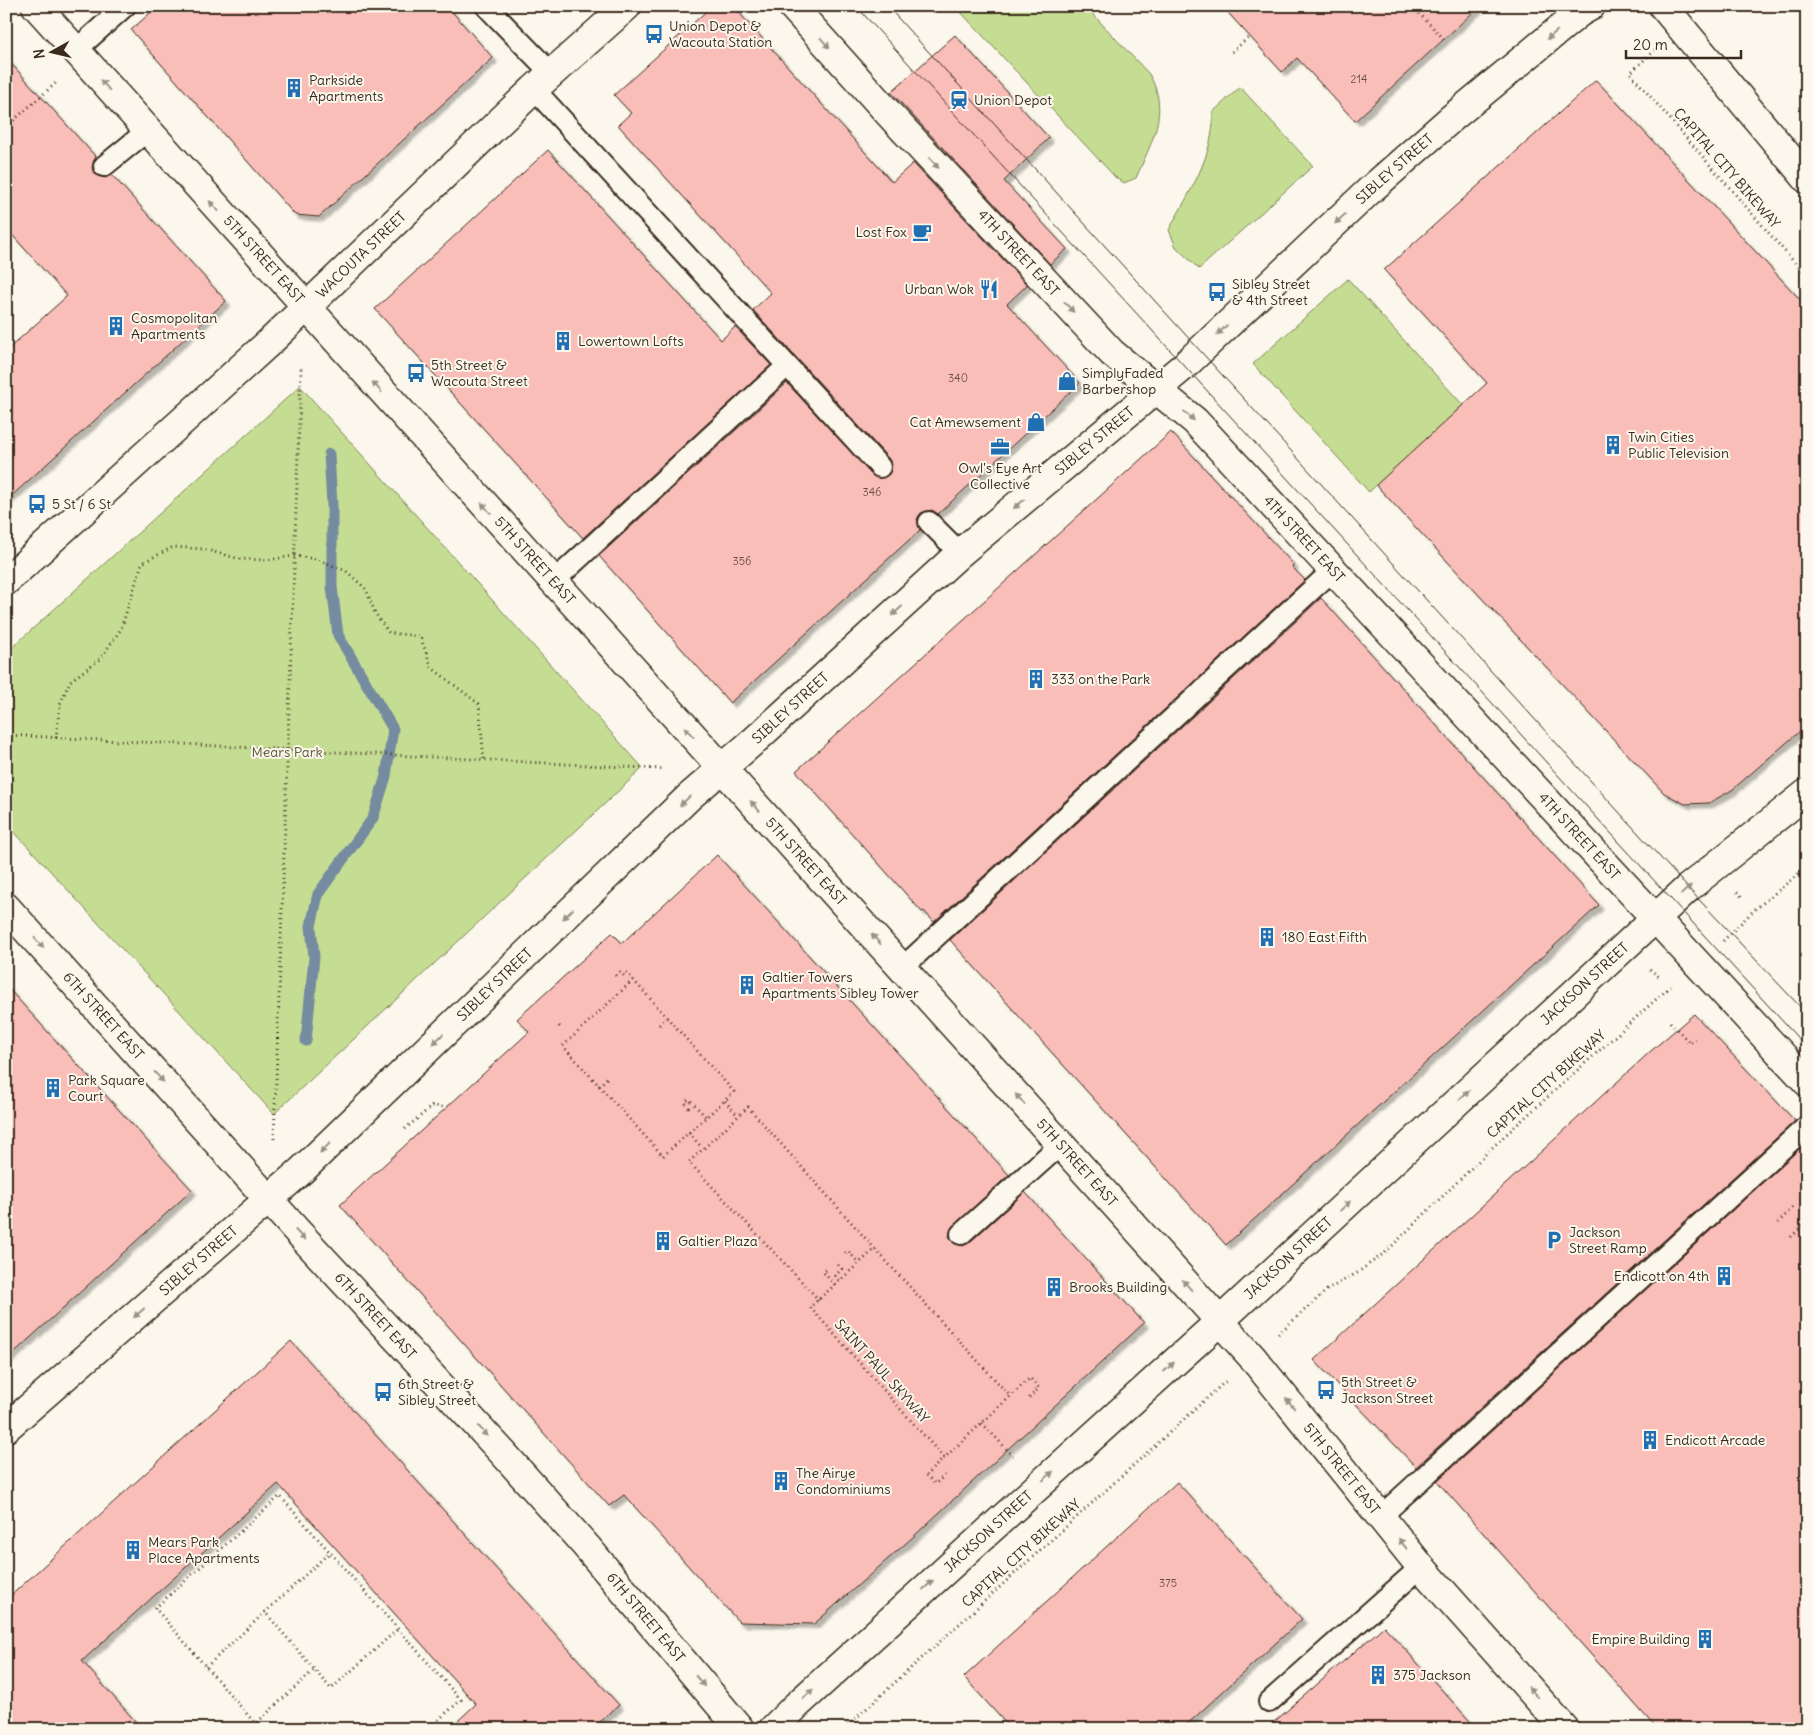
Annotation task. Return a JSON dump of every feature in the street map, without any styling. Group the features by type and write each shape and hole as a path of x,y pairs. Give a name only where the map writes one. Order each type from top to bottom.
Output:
{"street":[{"name":"5TH STREET EAST","path":"36,6 146,131 1252,1357 1421,1568 1565,1729"},
{"name":"WACOUTA STREET","path":"6,581 305,307 543,82 627,6"},
{"name":"4TH STREET EAST","path":"792,6 890,116 1112,353 1195,421 1807,1082"},
{"name":"SIBLEY STREET","path":"6,1428 301,1171 688,797 960,553 1158,389 1369,191 1432,135 1500,77 1579,13 1591,6"},
{"path":"1662,6 1807,180"},
{"name":"JACKSON STREET","path":"773,1729 811,1691 1219,1322 1655,919 1714,866 1807,793"},
{"name":"6TH STREET EAST","path":"6,907 268,1199 516,1467 586,1546 740,1729"}],"lane":[{"path":"79,56 125,6"},
{"path":"486,6 543,82 787,366 880,468"},
{"path":"104,166 146,131"},
{"path":"553,582 787,366"},
{"path":"929,522 960,553"},
{"path":"902,968 1332,570"},
{"path":"1381,1516 1807,1126"},
{"path":"961,1234 1060,1145"},
{"path":"1269,1702 1421,1568"}],"path":[{"path":"1412,6 1444,40"},
{"path":"1232,52 1250,36"},
{"path":"6,127 79,56"},
{"name":"CAPITAL CITY BIKEWAY","path":"1630,73 1807,277"},
{"path":"274,1139 301,368"},
{"path":"56,738 60,704 70,681 100,659 121,629 142,563 172,547 203,549 240,559 268,560 294,556 316,559 346,571 366,589 375,613 389,633 420,636 432,668 479,704 484,760"},
{"path":"6,735 663,769"},
{"name":"CAPITAL CITY BIKEWAY","path":"1298,1315 1327,1290 1357,1273 1386,1252 1501,1139 1754,911 1807,867"},
{"path":"1646,965 1658,977"},
{"path":"620,971 624,976 627,973 734,1092 662,1156 563,1046 633,980"},
{"path":"659,1025 667,1018"},
{"path":"1670,1022 1690,1043 1695,1039"},
{"path":"559,1026 562,1030"},
{"path":"599,1086 607,1078"},
{"path":"689,1108 685,1102 689,1098 706,1117"},
{"path":"725,1101 738,1116"},
{"path":"405,1129 432,1106 448,1107"},
{"path":"875,1248 819,1300 688,1162 748,1107 1010,1396"},
{"path":"689,1133 702,1148"},
{"path":"1778,1223 1793,1207"},
{"path":"1791,1237 1807,1222"},
{"path":"848,1256 845,1253 848,1251 859,1263"},
{"path":"838,1265 842,1269 835,1276 840,1281"},
{"path":"829,1274 826,1270 823,1272 835,1286"},
{"name":"SAINT PAUL SKYWAY","path":"819,1300 810,1307 944,1458"},
{"path":"945,1475 935,1484 926,1475 1030,1378 1039,1388 1027,1400"},
{"name":"CAPITAL CITY BIKEWAY","path":"844,1729 1212,1394"},
{"path":"982,1423 1013,1456"},
{"path":"260,1729 155,1608 280,1496 461,1700 428,1729"},
{"path":"206,1667 330,1552"},
{"path":"264,1612 331,1689 398,1629"},
{"path":"250,1729 314,1670"}],"green space":[{"path":"955,6 1085,6 1149,74 1155,88 1159,114 1153,139 1136,178 1124,183 1116,178"},
{"path":"1240,87 1313,166 1199,269 1176,247 1169,230 1192,188 1205,159 1210,144 1213,112"},
{"path":"1348,279 1463,405 1369,492 1253,364"},
{"name":"Mears Park","path":"300,386 643,768 274,1114 6,823 6,653"}],"building":[{"name":"Parkside Apartments","path":"158,6 447,6 493,58 319,217 295,215 131,30"},
{"path":"712,6 733,6 892,182 913,163 1027,285 1007,304 1080,383 938,514 932,510 921,513 917,519 920,530 730,703 599,556 787,383 872,475 883,478 888,475 892,465 889,459 753,310 771,293 618,125 631,113 614,95"},
{"path":"1222,6 1480,6 1355,121 1297,58 1282,72"},
{"path":"955,35 1049,138 1004,181 1067,249 1050,264 891,92"},
{"name":"Cosmopolitan Apartments","path":"6,58 96,157 92,167 95,174 105,178 112,175 226,301 6,501 6,351 67,296 6,228"},
{"name":"Twin Cities Public Television","path":"1596,80 1807,307 1807,725 1732,790 1709,803 1685,804 1664,793 1376,485 1487,383 1384,270"},
{"name":"Lowertown Lofts","path":"548,150 721,340 735,327 771,365 583,538 375,309"},
{"name":"333 on the Park","path":"1171,432 1294,565 1292,567 1305,580 934,922 924,911 922,912 796,771"},
{"name":"180 East Fifth","path":"1321,598 1599,905 1226,1245 950,940"},
{"name":"Galtier Plaza","path":"717,855 1009,1175 953,1226 949,1236 953,1242 963,1246 969,1243 1025,1192 1144,1323 913,1537 814,1624 739,1622 624,1495 609,1506 340,1205 529,1032 517,1019 612,933 622,943"},
{"name":"Park Square Court","path":"6,986 192,1190 6,1360"},
{"name":"Jackson Street Ramp","path":"1694,1014 1795,1121 1416,1467 1314,1360 1652,1050"},
{"path":"1807,1142 1807,1718 1795,1729 1657,1729 1437,1481"},
{"name":"Mears Park Place Apartments","path":"291,1341 619,1705 592,1729 449,1729 476,1704 278,1484 82,1661 142,1729 6,1729 6,1600"},
{"path":"1177,1482 1302,1619 1182,1729 1011,1729 964,1677"},
{"name":"375 Jackson","path":"1384,1626 1477,1729 1266,1729"}],"waterway":[{"path":"306,1041 314,957 311,926 318,894 373,818 386,776 393,729 338,635 332,587 332,505 329,454"}],"tram line":[{"path":"856,6 1807,1048"},
{"path":"887,6 1688,888 1807,1014"}],"place":[{"name":"Union Depot & Wacouta Station","path":"654,34"},
{"name":"Parkside Apartments","path":"294,88"},
{"name":"Union Depot","path":"959,100"},
{"name":"Lost Fox","path":"922,232"},
{"name":"Urban Wok","path":"989,289"},
{"name":"Sibley Street & 4th Street","path":"1217,292"},
{"name":"Cosmopolitan Apartments","path":"116,326"},
{"name":"Lowertown Lofts","path":"563,341"},
{"name":"5th Street & Wacouta Street","path":"416,373"},
{"name":"SimplyFaded Barbershop","path":"1067,381"},
{"name":"Cat Amewsement","path":"1036,422"},
{"name":"Twin Cities Public Television","path":"1613,445"},
{"name":"Owl's Eye Art Collective","path":"1000,447"},
{"name":"5 St / 6 St","path":"37,504"},
{"name":"333 on the Park","path":"1036,679"},
{"name":"180 East Fifth","path":"1267,937"},
{"name":"Galtier Towers Apartments Sibley Tower","path":"747,985"},
{"name":"Park Square Court","path":"53,1088"},
{"name":"Jackson Street Ramp","path":"1554,1240"},
{"name":"Galtier Plaza","path":"663,1241"},
{"name":"Endicott on 4th","path":"1724,1276"},
{"name":"Brooks Building","path":"1054,1287"},
{"name":"5th Street & Jackson Street","path":"1326,1390"},
{"name":"6th Street & Sibley Street","path":"383,1392"},
{"name":"Endicott Arcade","path":"1650,1440"},
{"name":"The Airye Condominiums","path":"781,1481"},
{"name":"Mears Park Place Apartments","path":"133,1550"},
{"name":"Empire Building","path":"1705,1639"},
{"name":"375 Jackson","path":"1378,1675"}]}
